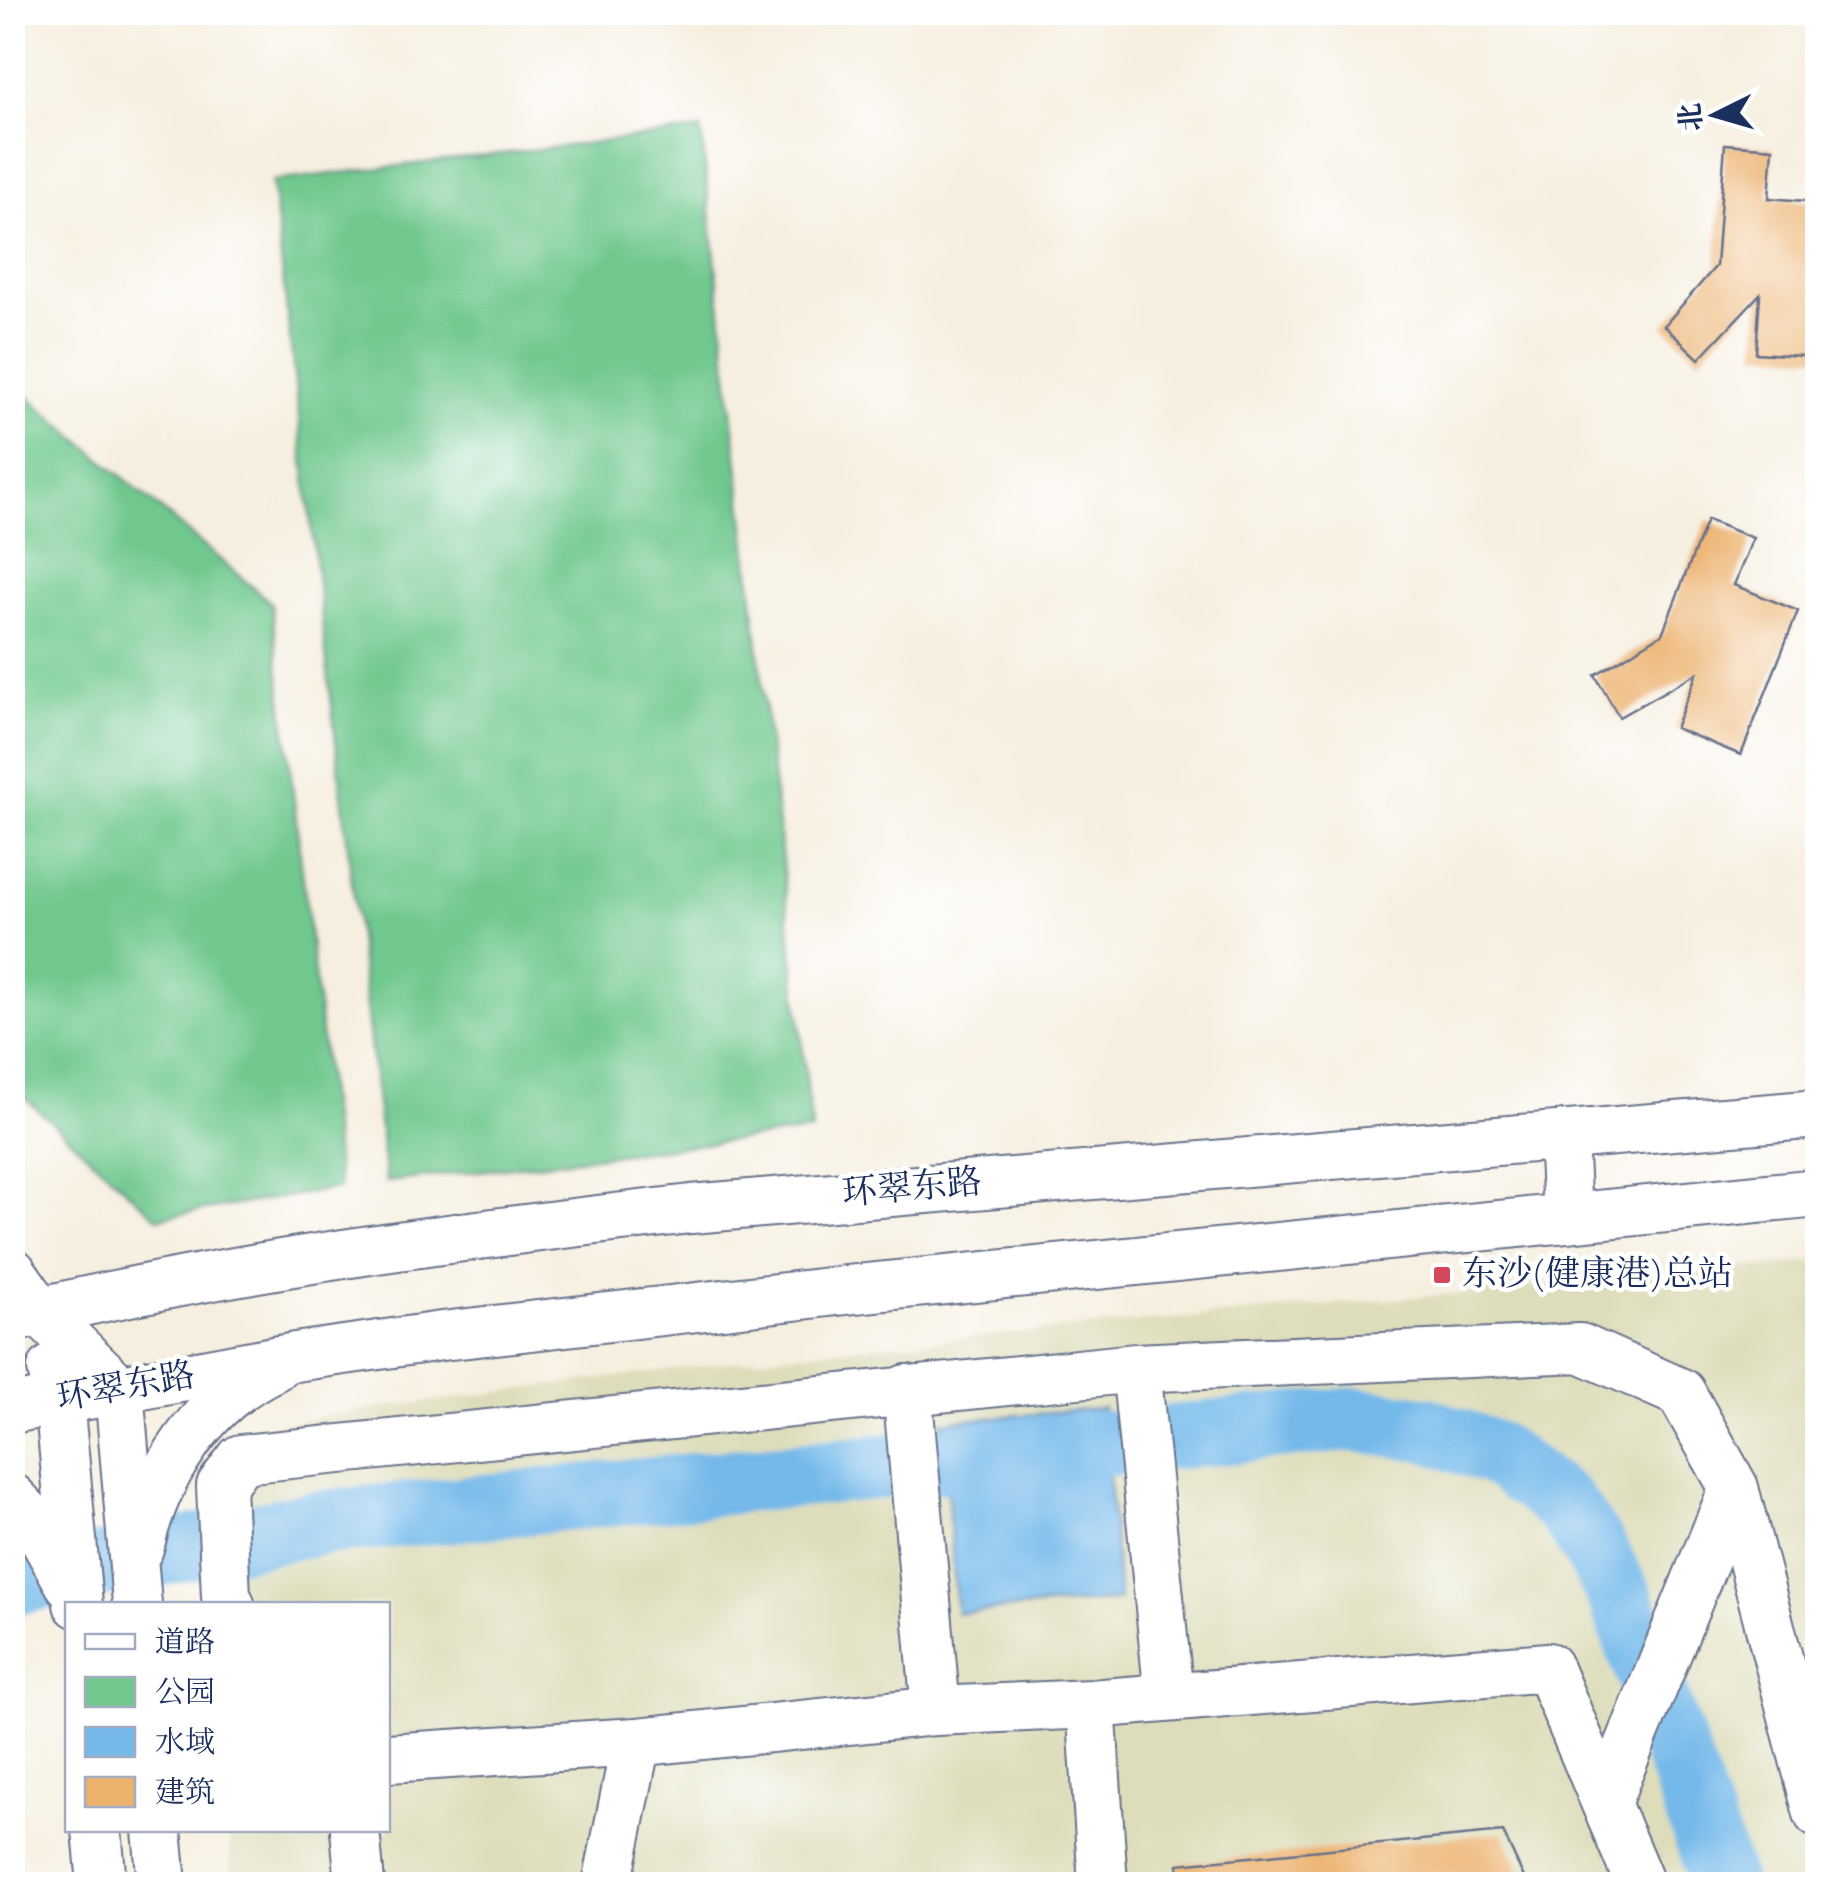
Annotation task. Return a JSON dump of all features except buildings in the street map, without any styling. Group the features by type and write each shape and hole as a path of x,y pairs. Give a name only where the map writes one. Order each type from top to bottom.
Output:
{"street":[{"name":"环翠东路","path":"26,1315 270,1268 547,1225 862,1193 1818,1114"},
{"path":"1562,1135 1567,1216 1814,1195"},
{"name":"环翠东路","path":"12,1409 442,1336 1567,1216"},
{"path":"12,1272 59,1400 78,1602"},
{"path":"26,1315 119,1389 136,1588"},
{"path":"228,1601 221,1486 241,1459 1136,1368 1580,1348 1681,1393 1734,1488 1818,1813"},
{"path":"136,1588 143,1532 157,1494 183,1446 242,1386 295,1358"},
{"path":"1136,1368 1169,1697"},
{"path":"907,1389 936,1711"},
{"path":"1614,1783 1734,1488"},
{"path":"12,1498 34,1521 51,1548 77,1602"},
{"path":"390,1758 636,1742 936,1711 1091,1704 1548,1667 1614,1783 1640,1884"},
{"path":"1091,1704 1103,1884"},
{"path":"607,1884 636,1742"},
{"path":"97,1832 102,1884"},
{"path":"157,1832 162,1884"},
{"path":"355,1832 360,1884"}],"shaded area":[{"path":"1817,1261 1817,1884 233,1884 228,1832 390,1832 390,1602 211,1602 254,1437 275,1426 325,1415 798,1353"}],"green space":[{"path":"701,130 812,1131 386,1182 272,181"},
{"path":"13,384 271,603 339,1188 157,1218 13,1087"}],"water":[{"path":"1103,1408 1119,1600 957,1613 942,1422"}],"waterway":[{"path":"12,1583 310,1524 1352,1419 1426,1429 1496,1454 1563,1503 1594,1548 1621,1599 1723,1884"}],"place":[{"name":"东沙(健康港)总站","path":"1442,1275"}]}
